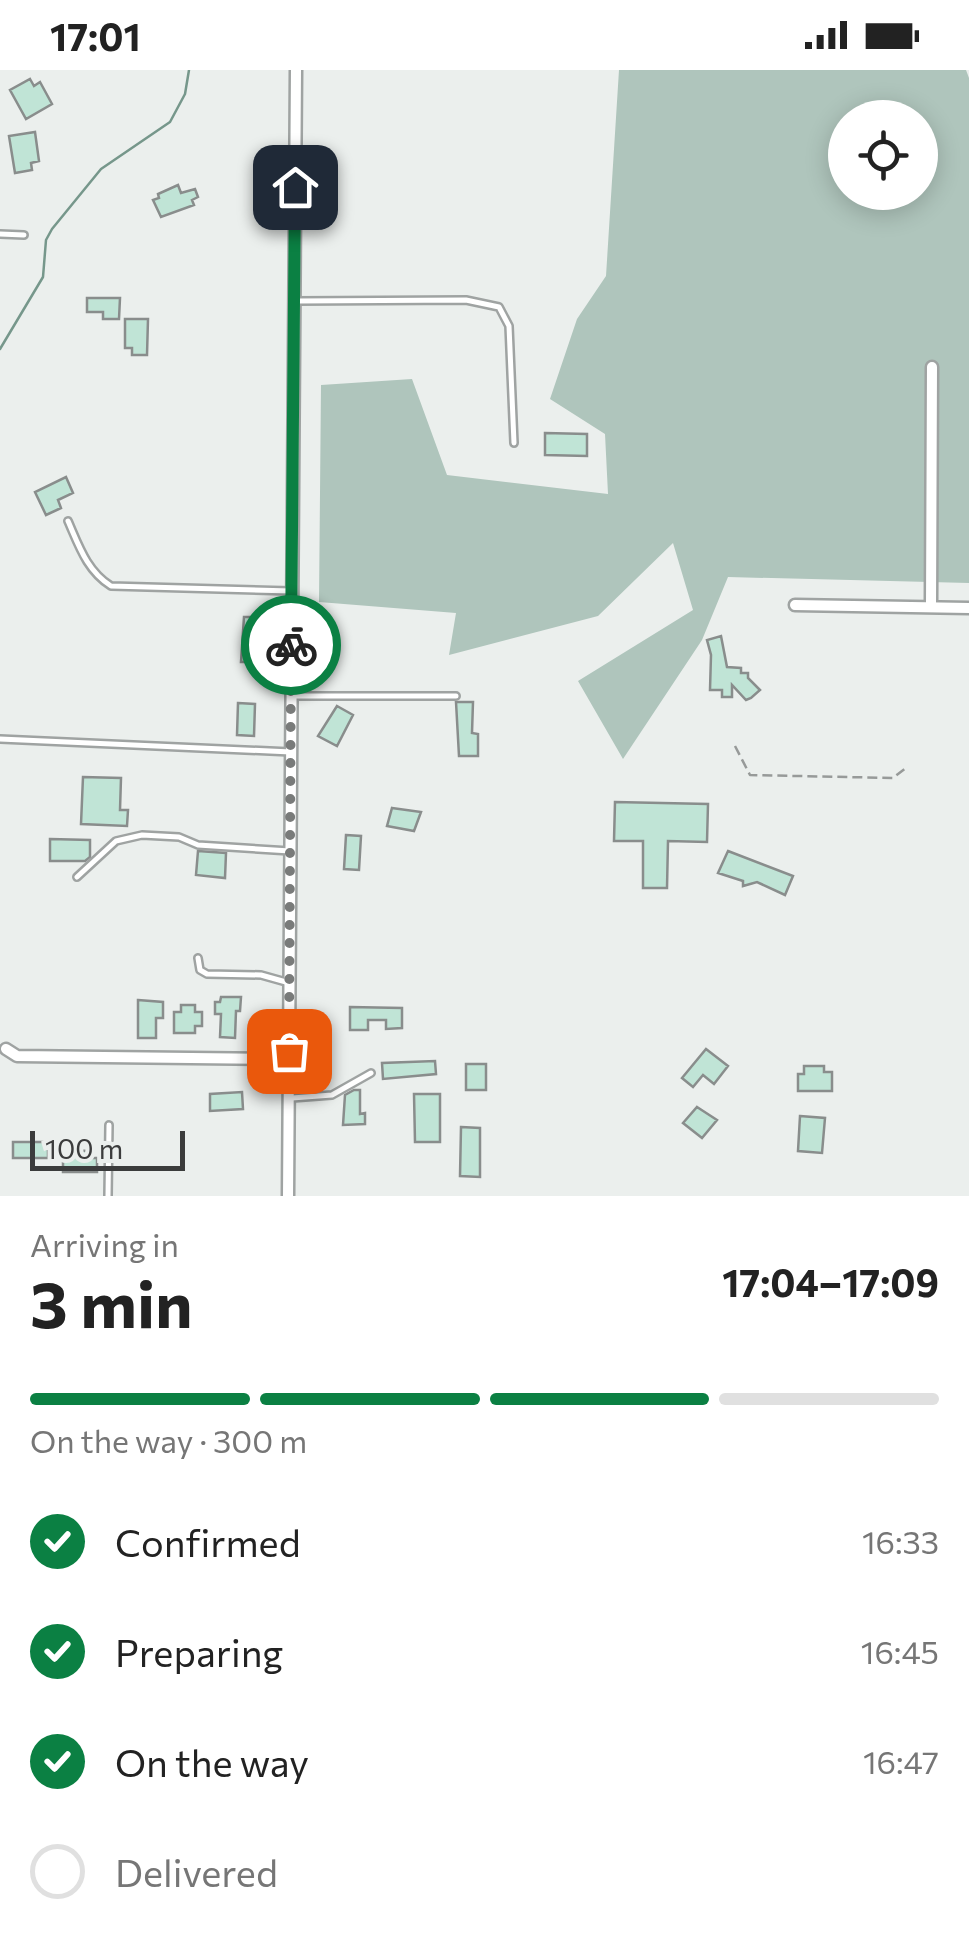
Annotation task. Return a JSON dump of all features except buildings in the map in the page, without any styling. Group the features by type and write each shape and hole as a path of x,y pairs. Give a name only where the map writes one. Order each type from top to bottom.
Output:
{"street":[{"path":"288,1196 296,70"},
{"path":"930,607 932,367"},
{"path":"795,605 969,608"},
{"path":"6,1049 17,1056 289,1059"}],"lane":[{"path":"0,234 24,235"},
{"path":"294,301 466,300 500,307 509,326 514,444"},
{"path":"68,521 85,560 111,586 292,591"},
{"path":"291,696 456,696"},
{"path":"0,738 291,752"},
{"path":"77,877 116,841 142,836 290,851"},
{"path":"198,958 200,970 207,974 262,976 290,982"},
{"path":"289,1098 332,1096 370,1073"},
{"path":"108,1196 109,1125"}],"path":[{"path":"734,746 750,775 892,778 907,767"}],"green space":[{"path":"619,70 966,70 969,583 728,577 702,640 623,759 578,681 693,610 673,543 598,616 449,655 456,613 319,602 321,385 412,379 447,475 608,494 605,434 550,399 577,319 606,276"}],"waterway":[{"path":"0,349 43,277 46,240 52,229 101,169 170,122 185,94 189,70"}],"way so far":[{"path":"289,1051 291,645"}],"route":[{"path":"291,645 295,187"}]}
